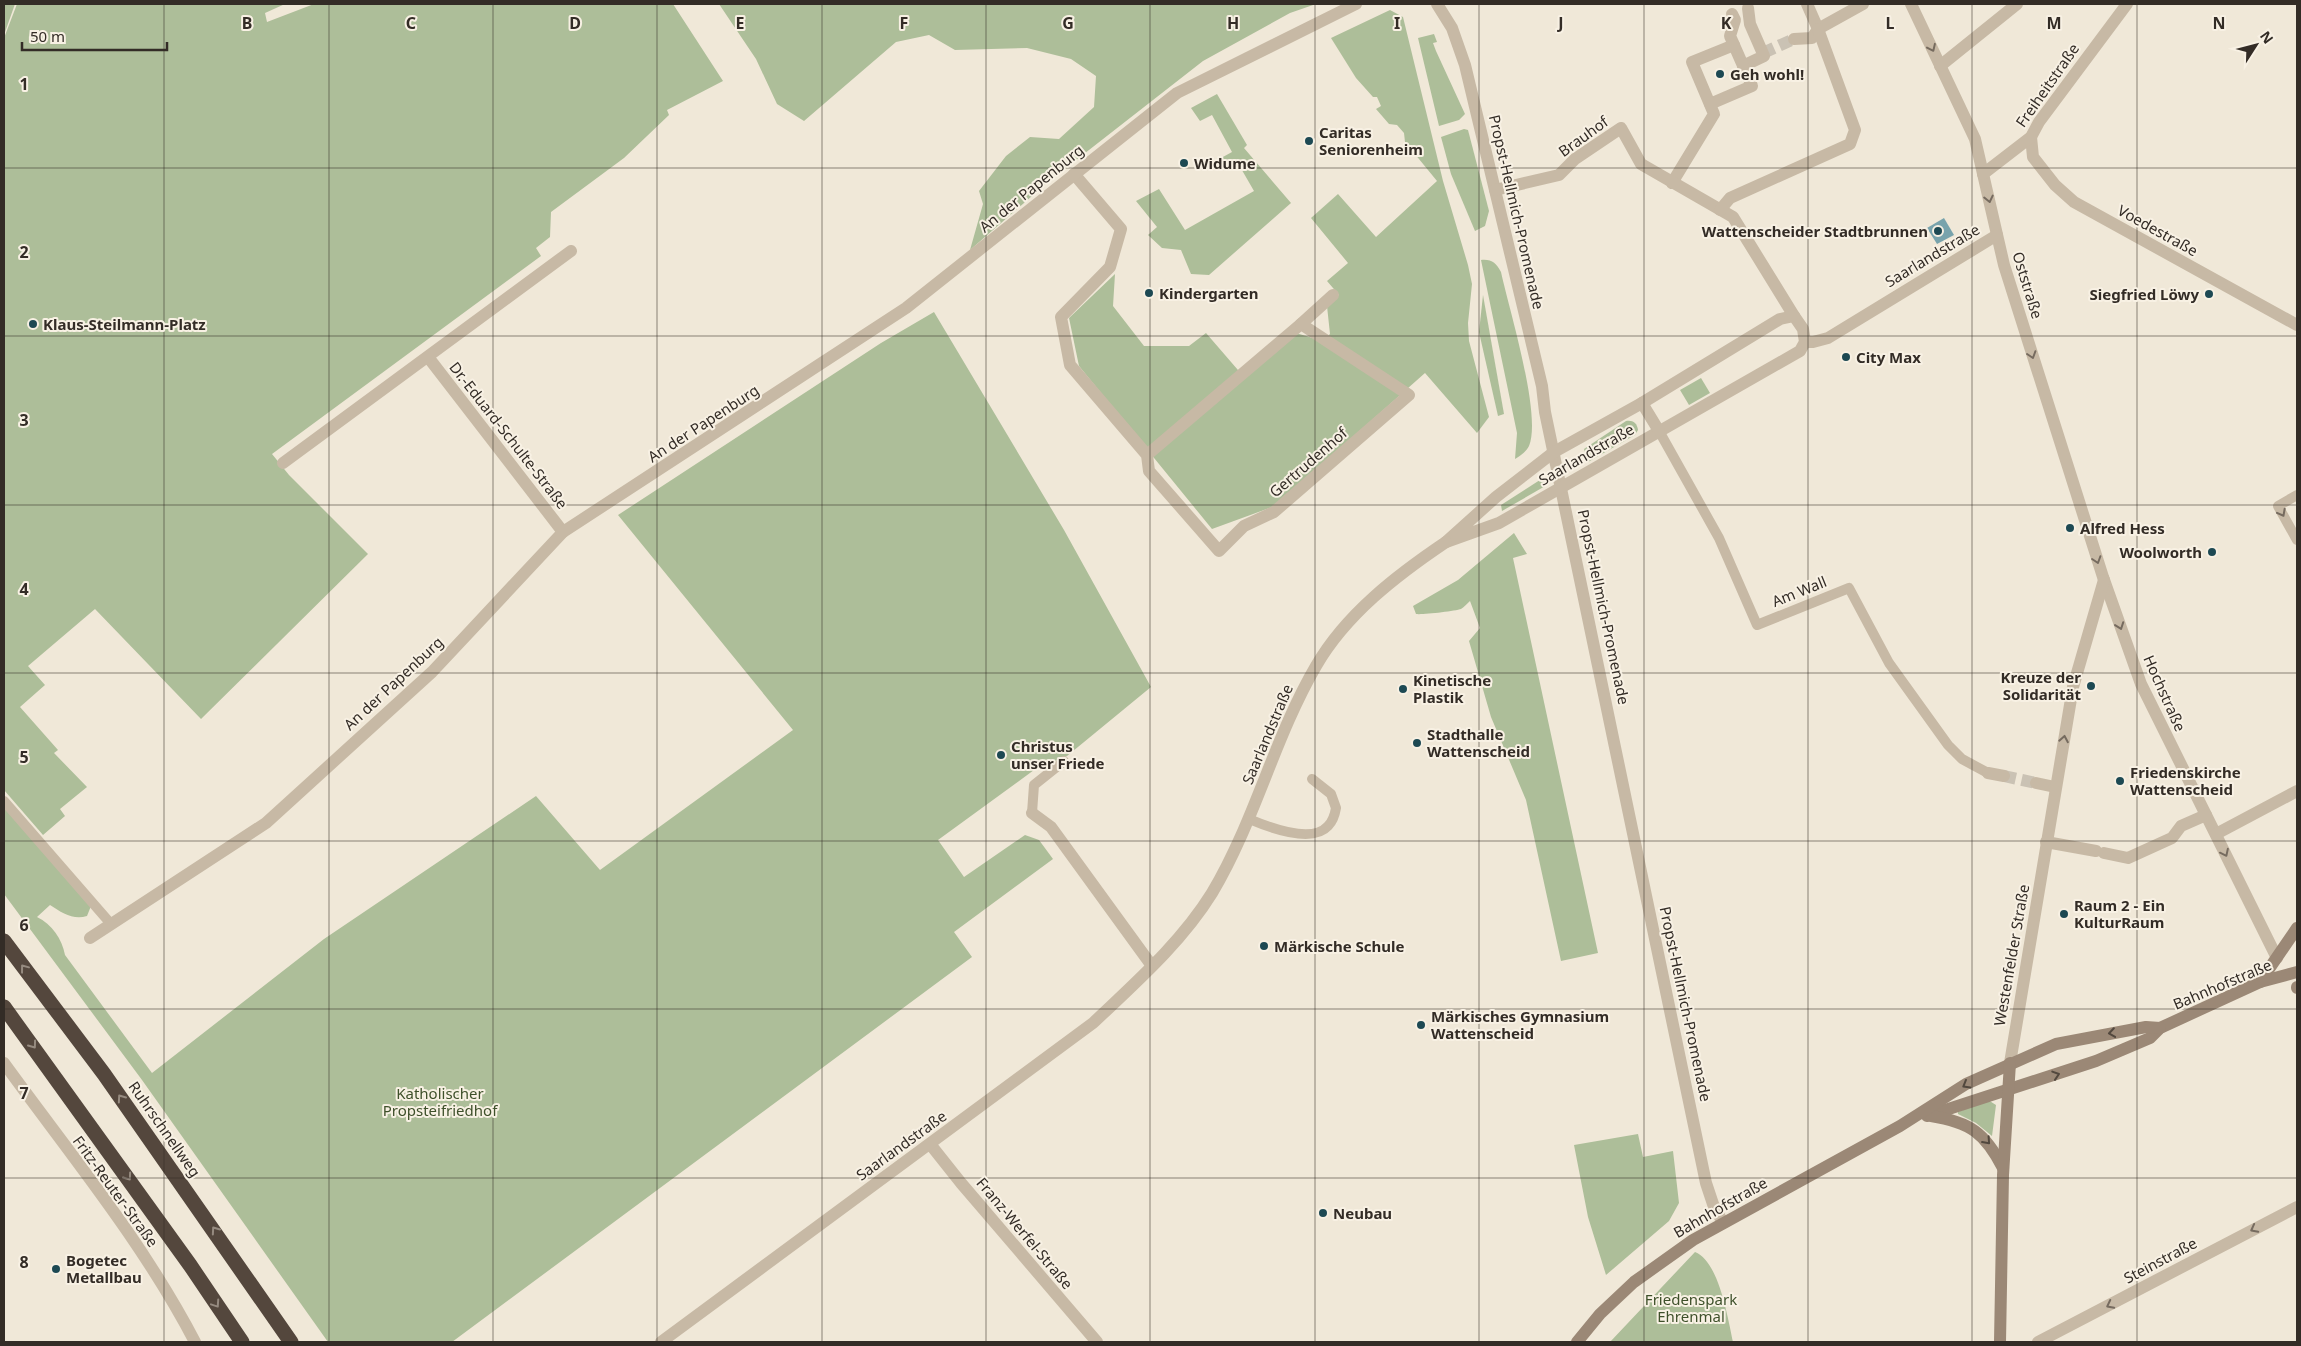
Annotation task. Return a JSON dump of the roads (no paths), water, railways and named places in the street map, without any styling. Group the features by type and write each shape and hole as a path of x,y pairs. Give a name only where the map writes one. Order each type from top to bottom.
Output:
{"highway":[{"name":"Ruhrschnellweg","path":"4,941 104,1074 291,1342"},
{"path":"4,1007 190,1265 242,1342"}],"street":[{"name":"An der Papenburg","path":"90,938 266,823 432,672 564,532 906,308 1177,93 1356,4"},
{"name":"Propst-Hellmich-Promenade","path":"1437,4 1452,28 1465,65 1542,386 1554,452 1706,1182 1713,1204 1723,1223"},
{"path":"1720,210 1730,198 1850,144 1855,130 1807,4"},
{"path":"1794,39 1812,38 1825,23 1863,4"},
{"name":"Oststraße","path":"1911,4 1975,139 2004,265 2104,580"},
{"path":"1940,66 2017,4"},
{"name":"Freiheitstraße","path":"1983,174 2031,137 2039,122 2127,4"},
{"path":"1710,104 1752,86 1730,36 1735,20 1730,8"},
{"path":"1743,66 1764,56 1750,24 1748,8"},
{"path":"1672,183 1714,114 1692,62 1734,44"},
{"name":"Brauhof","path":"1494,190 1559,175 1575,159 1621,128 1641,164 1733,217 1794,316"},
{"name":"Voedestraße","path":"2031,137 2032,157 2055,185 2074,202 2297,325"},
{"name":"Gertrudenhof","path":"1074,174 1121,229 1110,267 1061,317 1070,365 1147,455 1149,471 1219,551 1244,526 1274,512 1409,395 1301,324"},
{"name":"Saarlandstraße","path":"1446,542 1499,523 1800,351 1805,342 1828,338 1997,235"},
{"name":"Dr.-Eduard-Schulte-Straße","path":"283,463 571,251"},
{"path":"1147,455 1333,295"},
{"path":"1794,316 1803,329 1805,342"},
{"name":"Saarlandstraße","path":"661,1342 1092,1023 1179,938 1212,893 1249,819 1296,702 1317,665 1354,616 1387,586 1446,542 1496,497 1554,452 1642,403 1780,319 1794,316"},
{"name":"Dr.-Eduard-Schulte-Straße","path":"428,357 564,532"},
{"name":"Saarlandstraße","path":"1642,403 1659,431"},
{"name":"Westenfelder Straße","path":"2000,1342 2004,1168 2010,1063 2073,687 2104,580"},
{"name":"Hochstraße","path":"2104,580 2141,684 2277,958"},
{"name":"Am Wall","path":"1988,773 2004,776"},
{"path":"2036,783 2055,787"},
{"path":"2216,834 2297,791"},
{"path":"1032,813 1051,827 1152,966"},
{"path":"2046,842 2128,858 2172,838 2181,826 2206,815"},
{"path":"2260,982 2297,928"},
{"name":"Bahnhofstraße","path":"1900,1126 2096,1061 2150,1038 2160,1028 2260,982 2297,972"},
{"name":"Bahnhofstraße","path":"1577,1342 1596,1319 1634,1282 1693,1240 1900,1126 1966,1084 2056,1044 2146,1027 2160,1028"},
{"name":"Fritz-Reuter-Straße","path":"4,1063 145,1258 170,1295 195,1342"},
{"name":"Bahnhofstraße","path":"1928,1116 1954,1119 1980,1133 1991,1145 2004,1168"},
{"name":"Franz-Werfel-Straße","path":"930,1144 1096,1342"},
{"name":"Steinstraße","path":"2038,1342 2297,1207"}],"lane":[{"name":"Am Wall","path":"1659,431 1719,538 1757,625 1849,588 1889,663 1948,746 1962,759 1988,773"},
{"path":"2297,495 2278,506 2297,540"},
{"path":"1032,813 1034,786 1064,761"},
{"path":"1249,819 1270,828 1294,834 1317,832 1328,827 1336,808 1331,794 1312,779"},
{"path":"4,801 111,924"}],"water":[{"path":"1944,218 1954,235 1937,244 1927,228"}],"tunnel":[{"path":"1763,53 1794,39"},
{"path":"2004,776 2036,783"}],"place":[{"name":"Geh wohl!","path":"1720,74"},
{"name":"Caritas Seniorenheim","path":"1309,141"},
{"name":"Widume","path":"1184,163"},
{"name":"Wattenscheider Stadtbrunnen","path":"1938,231"},
{"name":"Kindergarten","path":"1149,293"},
{"name":"Siegfried Löwy","path":"2209,294"},
{"name":"Klaus-Steilmann-Platz","path":"33,324"},
{"name":"City Max","path":"1846,357"},
{"name":"Alfred Hess","path":"2070,528"},
{"name":"Woolworth","path":"2212,552"},
{"name":"Kreuze der Solidarität","path":"2091,686"},
{"name":"Kinetische Plastik","path":"1403,689"},
{"name":"Stadthalle Wattenscheid","path":"1417,743"},
{"name":"Christus unser Friede","path":"1001,755"},
{"name":"Friedenskirche Wattenscheid","path":"2120,781"},
{"name":"Raum 2 - Ein KulturRaum","path":"2064,914"},
{"name":"Märkische Schule","path":"1264,946"},
{"name":"Märkisches Gymnasium Wattenscheid","path":"1421,1025"},
{"name":"Neubau","path":"1323,1213"},
{"name":"Bogetec Metallbau","path":"56,1269"}],"park label":[{"name":"Katholischer Propsteifriedhof","path":"440,1102"},
{"name":"Friedenspark Ehrenmal","path":"1691,1308"}]}
